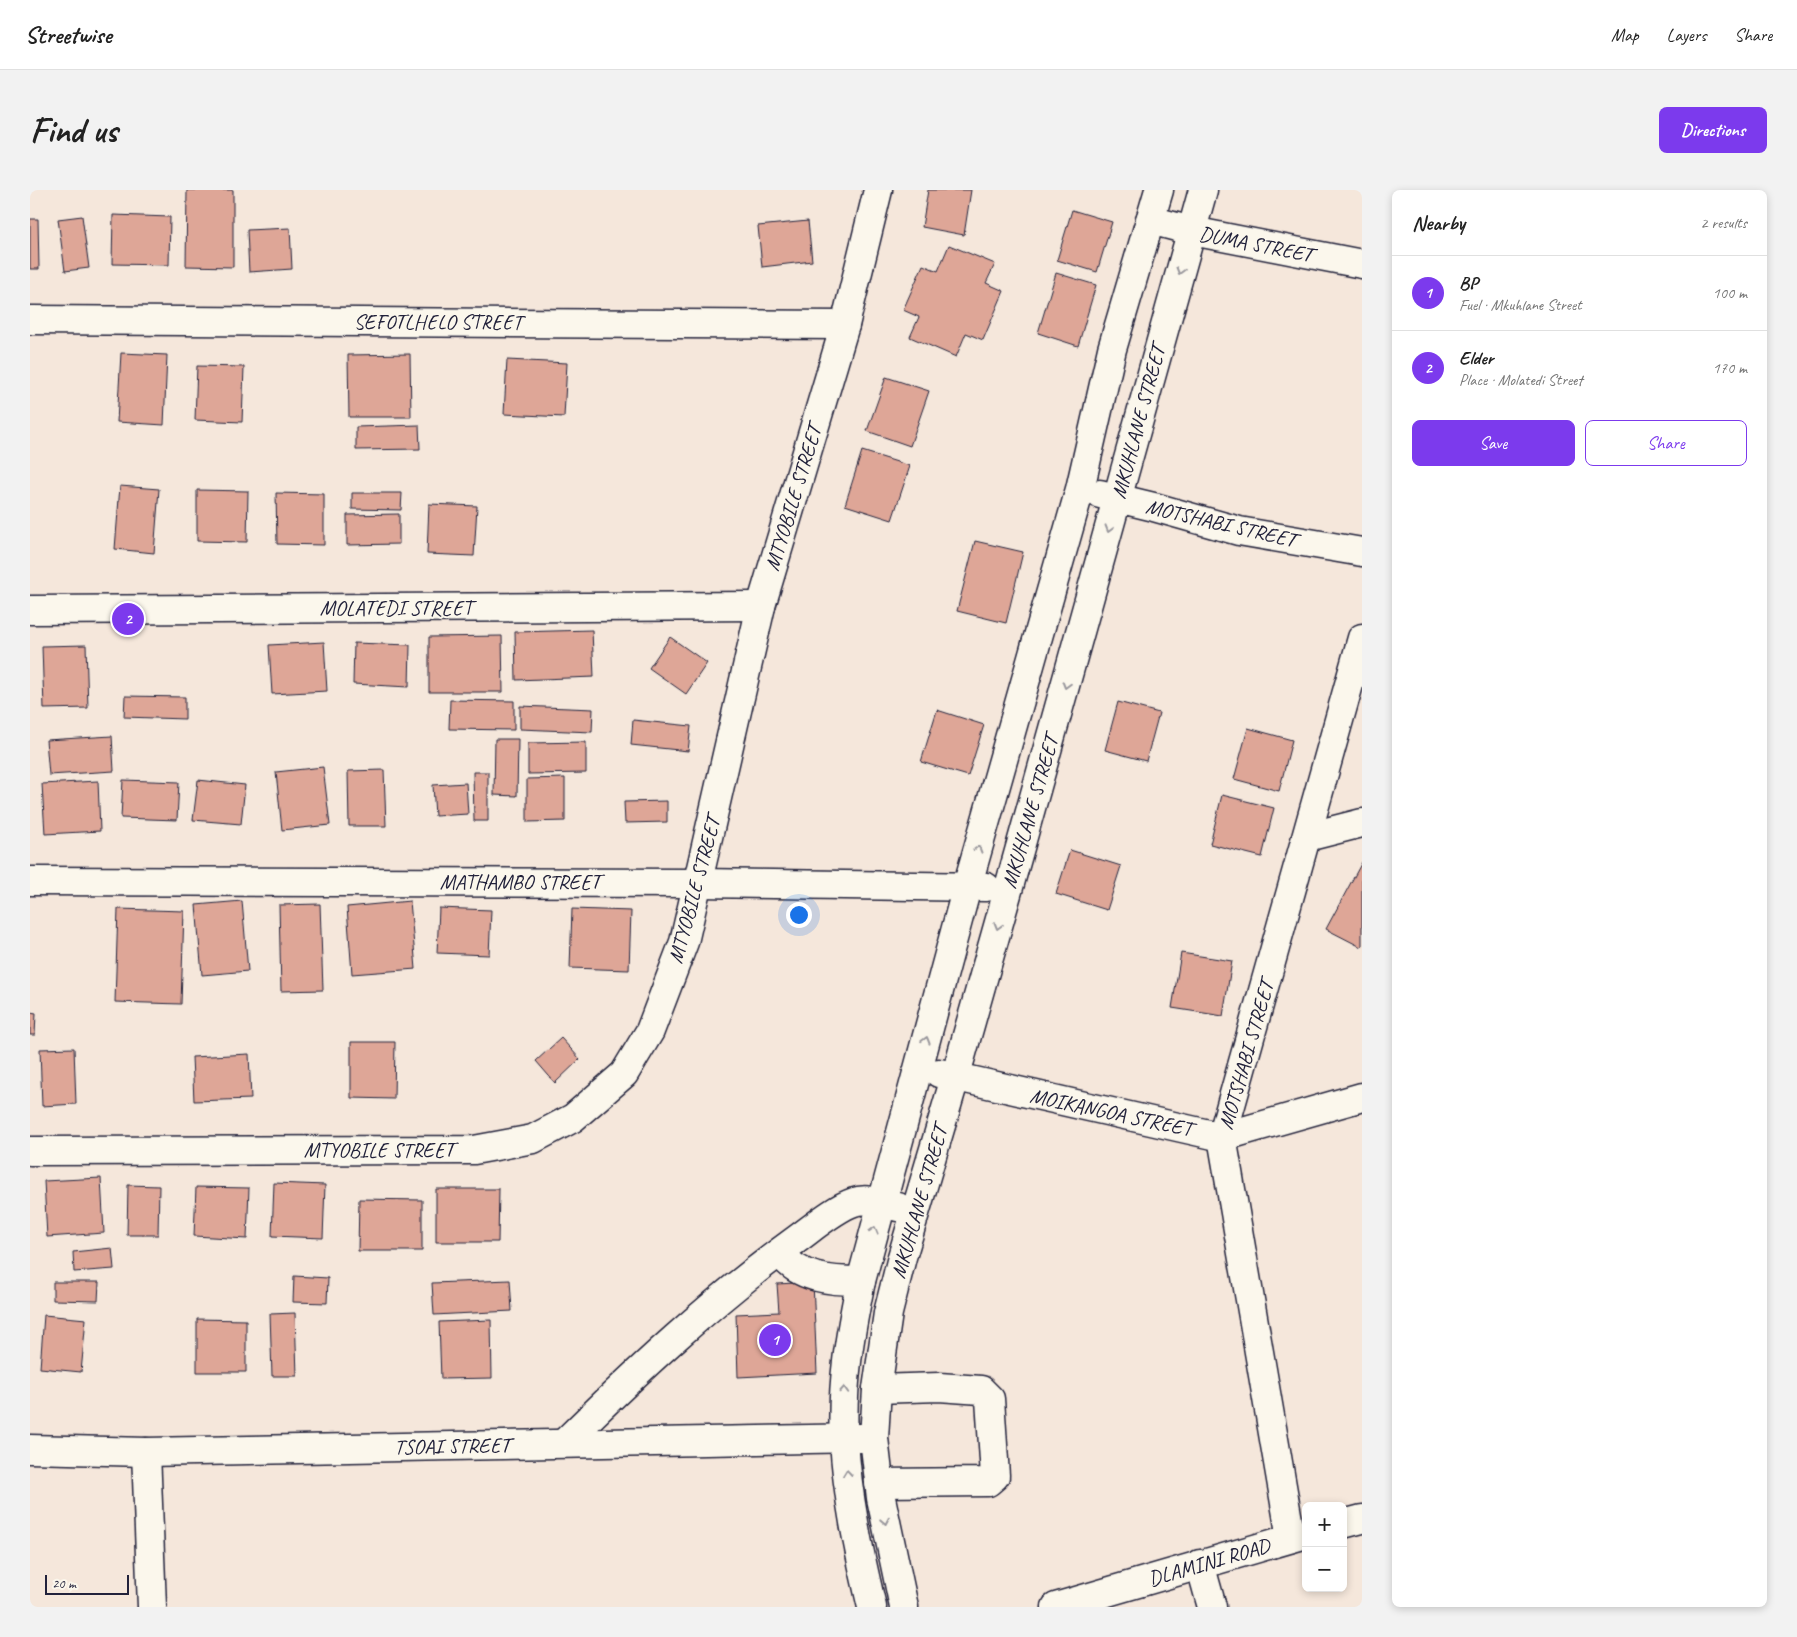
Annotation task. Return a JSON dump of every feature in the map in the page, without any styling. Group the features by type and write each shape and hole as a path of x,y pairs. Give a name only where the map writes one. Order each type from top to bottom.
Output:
{"street":[{"name":"MTYOBILE STREET","path":"30,1151 474,1150 532,1139 573,1118 624,1074 650,1031 684,942 761,606 845,325 878,190"},
{"name":"MKUHLANE STREET","path":"872,1607 858,1551 844,1438 844,1389 849,1340 861,1281 881,1203 967,888 1080,489 1112,349 1159,190"},
{"name":"MKUHLANE STREET","path":"904,1607 881,1498 874,1438 877,1388 888,1313 902,1257 1009,887 1203,190"},
{"name":"DUMA STREET","path":"1150,220 1192,231 1362,264"},
{"name":"SEFOTLHELO STREET","path":"30,320 845,325"},
{"name":"MOTSHABI STREET","path":"1080,489 1239,531 1362,552"},
{"name":"MOLATEDI STREET","path":"30,610 761,606"},
{"name":"MOTSHABI STREET","path":"1298,1536 1222,1136 1362,638"},
{"path":"1307,837 1362,823"},
{"name":"MATHAMBO STREET","path":"30,881 698,883 967,888 1009,887"},
{"name":"MOIKANGOA STREET","path":"918,1068 955,1078 1222,1136 1362,1097"},
{"path":"564,1443 666,1346 780,1252 829,1216 853,1202 867,1200 916,1210"},
{"path":"780,1252 788,1263 808,1274 843,1281 861,1281"},
{"path":"877,1388 938,1387 980,1390 990,1399 995,1476 988,1482 880,1483"},
{"name":"TSOAI STREET","path":"30,1449 146,1452 874,1438"},
{"path":"146,1452 152,1607"},
{"path":"1347,1523 1362,1519"},
{"name":"DLAMINI ROAD","path":"1056,1607 1298,1536"},
{"path":"1200,1564 1212,1607"}],"building":[{"path":"187,190 233,190 233,267 186,266"},
{"path":"928,190 971,190 964,235 922,227"},
{"path":"1072,210 1112,222 1097,272 1057,260"},
{"path":"113,215 170,217 169,265 112,264"},
{"path":"82,216 89,268 65,271 58,219"},
{"path":"30,219 38,219 39,269 30,269"},
{"path":"808,221 812,261 762,267 758,226"},
{"path":"290,228 292,269 249,272 247,230"},
{"path":"949,245 995,264 986,283 1004,291 983,340 966,333 956,357 910,337 919,317 903,310 923,265 938,271"},
{"path":"1056,273 1096,285 1078,346 1038,333"},
{"path":"121,353 167,355 164,425 117,422"},
{"path":"410,354 411,417 349,417 348,355"},
{"path":"507,360 567,363 564,417 504,414"},
{"path":"197,366 244,367 242,422 195,420"},
{"path":"886,377 929,391 910,446 867,431"},
{"path":"419,425 420,449 356,450 356,427"},
{"path":"862,451 910,466 892,520 845,505"},
{"path":"120,486 159,489 154,553 115,549"},
{"path":"197,490 248,491 247,542 197,541"},
{"path":"276,493 324,494 324,545 277,544"},
{"path":"352,493 402,493 401,510 352,509"},
{"path":"429,504 477,506 474,556 427,554"},
{"path":"399,514 399,544 347,545 347,515"},
{"path":"975,541 1023,552 1006,623 957,611"},
{"path":"592,630 594,677 516,680 515,632"},
{"path":"502,636 503,692 429,692 429,637"},
{"path":"670,637 707,663 686,694 649,668"},
{"path":"324,642 327,691 272,694 269,645"},
{"path":"354,643 410,645 409,687 353,684"},
{"path":"86,645 88,708 44,709 42,646"},
{"path":"125,696 185,697 185,719 124,717"},
{"path":"450,700 514,701 514,730 449,729"},
{"path":"1118,702 1159,713 1146,761 1105,750"},
{"path":"520,706 593,709 592,732 520,729"},
{"path":"937,710 984,725 968,776 921,762"},
{"path":"633,720 691,726 688,751 631,745"},
{"path":"1248,728 1292,740 1279,791 1234,779"},
{"path":"112,736 114,771 49,775 46,740"},
{"path":"495,739 518,739 517,796 494,795"},
{"path":"586,742 586,773 528,774 528,743"},
{"path":"323,767 330,825 282,830 276,772"},
{"path":"384,770 386,826 349,826 348,771"},
{"path":"473,772 488,772 488,821 474,821"},
{"path":"565,778 565,821 527,822 527,779"},
{"path":"123,780 179,782 177,820 121,818"},
{"path":"198,780 245,785 241,824 193,820"},
{"path":"98,781 100,831 45,834 42,784"},
{"path":"466,783 468,814 435,816 433,785"},
{"path":"1222,795 1274,808 1262,857 1210,844"},
{"path":"667,801 667,822 625,823 624,802"},
{"path":"1070,850 1121,866 1107,910 1056,894"},
{"path":"1362,862 1362,945 1361,947 1326,929"},
{"path":"242,901 248,971 202,975 196,905"},
{"path":"410,901 416,969 352,974 347,907"},
{"path":"320,904 323,990 281,991 279,905"},
{"path":"439,908 491,910 489,955 437,953"},
{"path":"118,909 184,911 181,1004 115,1002"},
{"path":"572,909 631,911 629,970 570,968"},
{"path":"1181,953 1232,961 1223,1016 1172,1008"},
{"path":"30,1012 36,1013 35,1035 30,1035"},
{"path":"561,1038 580,1059 555,1083 536,1061"},
{"path":"351,1042 395,1042 394,1099 351,1098"},
{"path":"74,1048 76,1104 42,1106 40,1049"},
{"path":"249,1054 251,1099 194,1101 192,1057"},
{"path":"101,1178 104,1233 47,1237 44,1181"},
{"path":"274,1183 325,1185 323,1238 272,1236"},
{"path":"128,1185 159,1186 158,1235 127,1235"},
{"path":"196,1187 249,1188 247,1239 194,1236"},
{"path":"436,1189 499,1189 498,1242 436,1242"},
{"path":"359,1199 422,1200 422,1251 358,1251"},
{"path":"112,1248 114,1269 74,1272 73,1252"},
{"path":"294,1276 328,1278 327,1303 293,1302"},
{"path":"510,1280 512,1311 434,1315 432,1283"},
{"path":"53,1282 99,1282 98,1301 53,1300"},
{"path":"813,1282 817,1373 738,1377 736,1314 779,1312 777,1284"},
{"path":"295,1313 297,1376 272,1376 270,1314"},
{"path":"44,1315 86,1319 81,1372 40,1368"},
{"path":"197,1319 246,1320 246,1372 197,1372"},
{"path":"491,1320 492,1378 441,1379 439,1322"}],"place":[{"name":"Elder","path":"128,619"},
{"name":"BP","path":"775,1340"}]}
